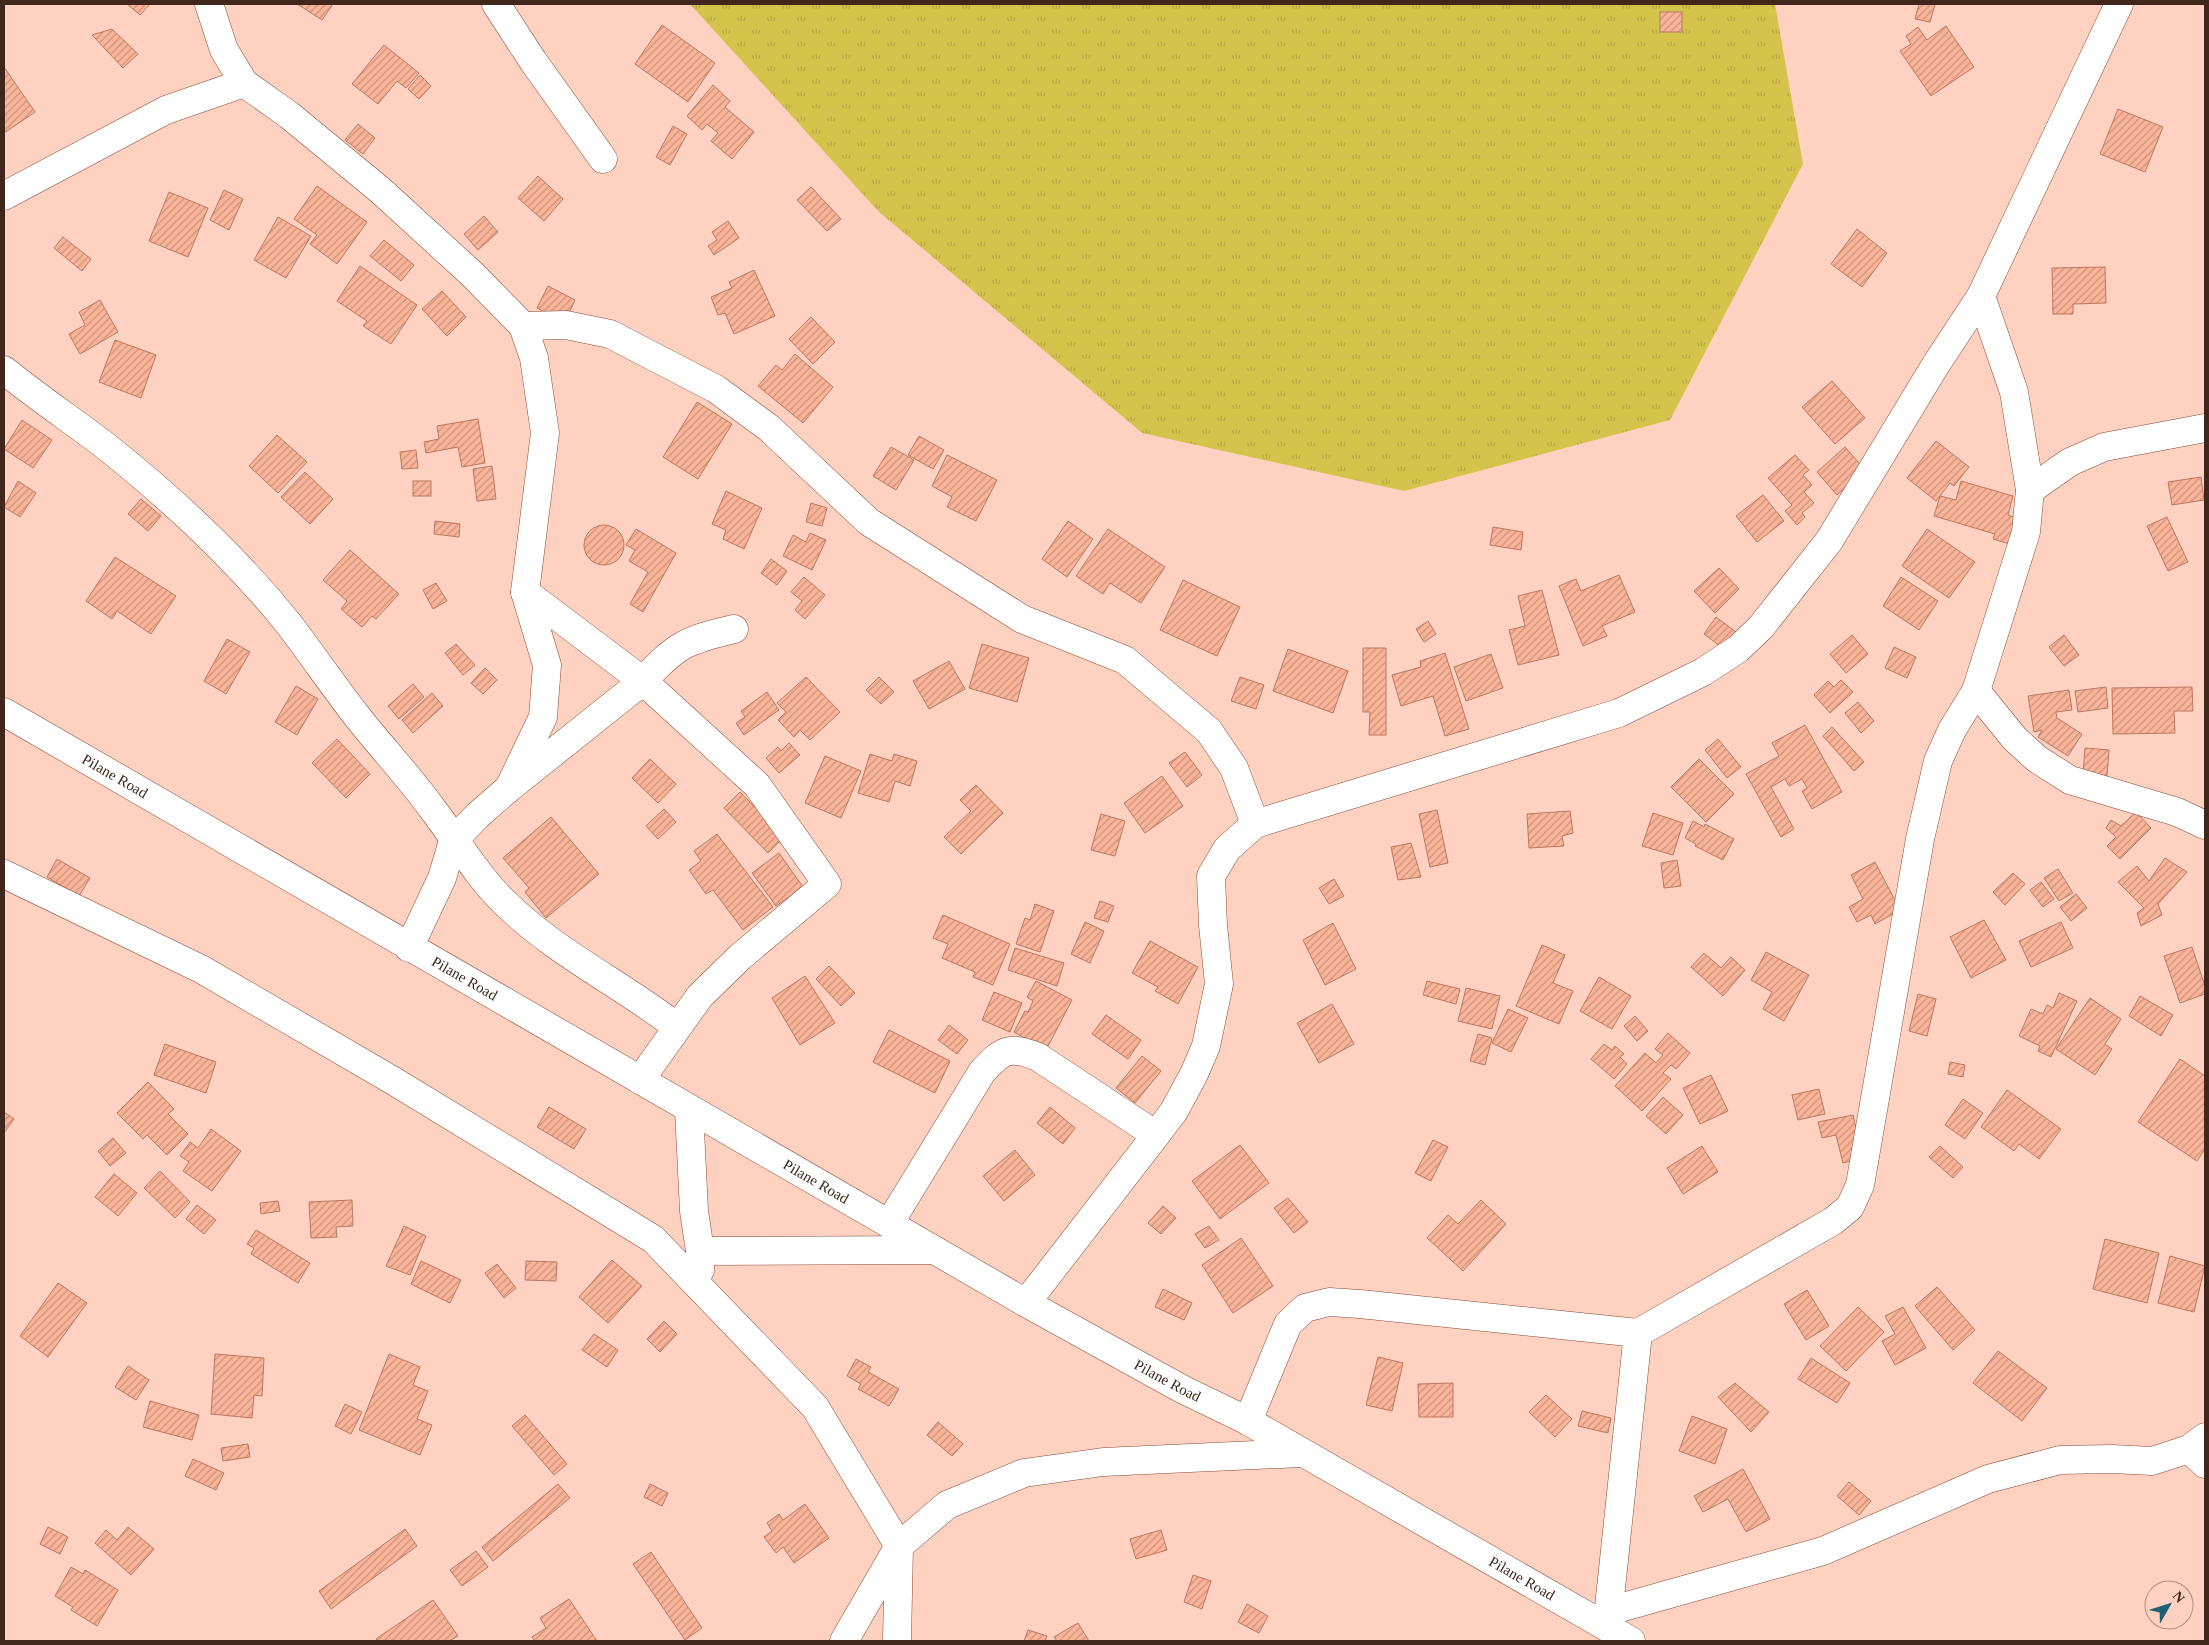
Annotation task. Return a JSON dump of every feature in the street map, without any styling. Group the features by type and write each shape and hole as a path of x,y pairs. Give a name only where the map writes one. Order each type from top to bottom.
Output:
{"street":[{"path":"209,4 224,50 244,83 290,115 380,190 472,274 523,326 534,358 545,433 525,592 547,665 543,717 509,788"},
{"path":"496,4 533,61 603,159"},
{"path":"1026,1304 1156,1136 1174,1110 1206,1046 1219,984 1213,925 1211,876 1227,849 1255,824 1619,713 1702,672 1738,649 1761,627 1829,541 1935,366 1982,296 2120,4"},
{"path":"4,196 166,110 244,83"},
{"path":"1248,1421 1288,1324 1306,1308 1329,1302 1406,1308 1638,1333 1833,1221 1850,1207 1860,1184 1920,839 1938,761 1952,730 1976,691 2026,532 2030,490 2014,392 1982,296"},
{"path":"523,326 566,325 610,334 716,390 769,428 868,522 1022,619 1126,660 1209,731 1234,768 1255,824"},
{"path":"4,370 102,444 161,493 198,526 245,575 287,622 356,715 432,807 453,841 501,899 526,924 562,950 639,999 677,1027"},
{"path":"2030,490 2070,462 2104,447 2205,428"},
{"path":"525,592 643,681 757,785 827,884 740,957 700,996 640,1080"},
{"path":"409,948 442,878 453,841 478,815 643,681 663,660 679,647 698,637 734,629"},
{"path":"1976,691 2015,739 2037,760 2070,780 2177,812 2205,824"},
{"name":"Pilane Road","path":"4,712 1026,1304 1182,1389 1248,1421 1302,1453 1608,1619 1631,1641"},
{"path":"4,874 201,969 392,1080 654,1239 816,1407 899,1546 897,1641"},
{"path":"889,1224 982,1072 993,1060 1005,1052 1020,1050 1038,1057 1156,1136"},
{"path":"688,1109 694,1211 700,1251 701,1287"},
{"path":"700,1251 934,1250"},
{"path":"1638,1333 1608,1619 1823,1551 1988,1479 2060,1460 2112,1459 2152,1461 2200,1450"},
{"path":"844,1641 899,1546 946,1505 1024,1473 1103,1462 1302,1453"}],"green space":[{"path":"690,4 1775,4 1803,164 1670,420 1404,491 1142,433 878,211"}],"building":[{"path":"127,4 150,4 140,15"},
{"path":"297,4 333,4 322,20"},
{"path":"1919,4 1935,4 1930,22 1915,19"},
{"path":"1660,12 1682,12 1682,32 1660,32"},
{"path":"662,25 715,63 688,102 635,64"},
{"path":"1946,26 1974,67 1931,96 1900,51 1911,44 1906,36 1918,27 1927,40"},
{"path":"112,29 138,54 123,68 92,35"},
{"path":"384,45 419,73 406,88 397,81 378,104 352,84"},
{"path":"4,67 35,112 4,133"},
{"path":"420,75 431,86 419,99 408,89"},
{"path":"713,85 730,101 725,107 754,132 732,159 711,141 718,133 707,124 702,130 687,116"},
{"path":"2118,109 2163,127 2145,172 2100,154"},
{"path":"358,124 375,138 363,154 345,140"},
{"path":"673,126 687,134 670,165 656,157"},
{"path":"538,176 563,199 544,221 518,198"},
{"path":"317,186 367,222 337,264 310,244 317,235 294,219"},
{"path":"811,187 841,219 827,231 797,200"},
{"path":"224,190 243,199 229,230 210,220"},
{"path":"169,192 208,208 188,257 149,241"},
{"path":"484,216 498,232 478,250 464,234"},
{"path":"278,217 311,236 286,278 254,260"},
{"path":"728,221 739,238 714,255 708,246 717,240 712,232"},
{"path":"1857,229 1887,253 1862,287 1831,264"},
{"path":"63,237 91,259 82,271 54,248"},
{"path":"384,240 414,265 401,281 370,256"},
{"path":"360,266 417,305 391,344 363,326 367,321 337,301"},
{"path":"2105,267 2106,303 2073,304 2073,314 2053,314 2052,268"},
{"path":"754,270 775,316 734,334 725,313 718,315 711,297 732,288 729,282"},
{"path":"548,286 575,300 565,322 537,308"},
{"path":"442,291 466,317 447,336 422,309"},
{"path":"100,300 118,332 80,354 69,334 85,325 79,312"},
{"path":"811,317 835,342 813,364 789,339"},
{"path":"115,340 156,355 141,398 99,382"},
{"path":"795,354 833,387 803,423 758,386 776,365 782,370"},
{"path":"1832,381 1865,418 1835,444 1802,407"},
{"path":"697,402 732,424 698,479 663,457"},
{"path":"478,419 485,463 462,467 458,447 426,453 424,442 439,439 437,426"},
{"path":"22,420 52,440 33,468 4,449"},
{"path":"277,435 307,462 278,493 249,466"},
{"path":"919,436 944,450 933,469 908,455"},
{"path":"1936,441 1969,467 1954,486 1950,483 1936,501 1907,478"},
{"path":"891,447 914,460 896,490 873,476"},
{"path":"1845,447 1865,470 1837,495 1817,472"},
{"path":"416,450 418,468 402,469 400,452"},
{"path":"947,455 997,480 976,521 947,507 952,497 932,486"},
{"path":"1795,455 1809,470 1803,475 1812,485 1804,492 1814,503 1802,513 1805,517 1797,525 1785,511 1792,505 1768,478"},
{"path":"492,466 496,499 477,501 473,469"},
{"path":"305,472 333,499 310,524 281,497"},
{"path":"2201,477 2204,500 2172,505 2168,482"},
{"path":"18,481 36,493 20,517 4,507"},
{"path":"413,481 431,481 431,496 413,496"},
{"path":"1961,481 2013,496 2008,515 2020,519 2013,545 1993,539 1995,534 1934,516 1940,496 1956,500"},
{"path":"726,491 762,508 744,549 723,539 726,530 712,524"},
{"path":"1763,495 1784,521 1757,542 1736,516"},
{"path":"141,499 161,516 148,531 128,514"},
{"path":"811,503 827,508 822,526 806,522"},
{"path":"2167,517 2188,562 2168,571 2147,526"},
{"path":"435,521 460,524 459,537 434,534"},
{"path":"1068,521 1093,539 1067,577 1042,559"},
{"path":"604,525 618,531 624,545 618,559 604,565 590,559 584,545 590,531"},
{"path":"1493,527 1523,532 1521,550 1490,545"},
{"path":"636,529 676,553 643,612 630,604 648,572 629,561 635,550 626,545"},
{"path":"1108,529 1165,567 1141,603 1110,583 1103,594 1076,576"},
{"path":"1927,529 1975,562 1949,598 1902,566"},
{"path":"810,533 826,540 812,570 783,556 793,535 806,542"},
{"path":"350,550 399,594 376,619 372,616 362,627 341,609 347,601 323,580"},
{"path":"115,557 176,596 151,634 117,611 112,619 86,601"},
{"path":"771,559 787,571 777,585 761,573"},
{"path":"1719,568 1739,589 1715,613 1694,591"},
{"path":"1619,575 1635,612 1602,626 1607,636 1583,646 1559,586 1576,579 1581,591"},
{"path":"804,577 825,595 805,619 795,610 802,601 791,592"},
{"path":"1901,577 1938,601 1919,630 1883,606"},
{"path":"1183,580 1240,607 1217,656 1160,630"},
{"path":"436,583 447,601 433,609 423,590"},
{"path":"1542,590 1559,655 1518,665 1509,630 1525,626 1518,596"},
{"path":"1716,617 1740,635 1728,652 1704,634"},
{"path":"1428,621 1436,634 1424,642 1416,629"},
{"path":"1852,635 1868,654 1846,673 1830,654"},
{"path":"2064,635 2079,655 2064,666 2049,647"},
{"path":"227,639 250,652 226,694 204,681"},
{"path":"456,644 475,665 463,675 445,653"},
{"path":"982,644 1029,658 1017,702 969,688"},
{"path":"1894,647 1916,657 1907,678 1885,668"},
{"path":"1363,648 1386,648 1386,735 1369,735 1370,712 1363,712"},
{"path":"1288,649 1348,671 1333,713 1273,691"},
{"path":"1445,653 1469,729 1445,736 1433,696 1401,706 1392,675 1421,667 1420,661"},
{"path":"1491,654 1503,688 1466,701 1454,667"},
{"path":"949,661 965,689 929,709 913,681"},
{"path":"485,668 497,680 483,694 471,683"},
{"path":"806,677 840,712 810,740 800,730 794,737 778,720 786,712 777,703"},
{"path":"879,677 894,692 881,704 866,690"},
{"path":"1240,677 1264,685 1256,709 1231,701"},
{"path":"1841,680 1853,692 1830,713 1814,695 1828,681 1834,687"},
{"path":"413,684 424,697 399,719 388,706"},
{"path":"296,686 318,699 297,735 275,722"},
{"path":"2106,687 2108,708 2078,712 2075,691"},
{"path":"2192,687 2193,711 2174,711 2175,733 2113,734 2112,688"},
{"path":"2069,690 2072,710 2056,712 2057,718 2082,734 2068,756 2038,737 2042,730 2034,732 2028,696"},
{"path":"767,692 779,710 744,735 736,723 745,717 741,711"},
{"path":"432,693 443,706 413,733 402,720"},
{"path":"1858,702 1874,721 1861,733 1845,713"},
{"path":"1805,725 1842,792 1812,809 1802,791 1807,788 1802,779 1789,786 1785,779 1771,787 1794,829 1781,837 1746,774 1779,756 1772,743"},
{"path":"1832,727 1864,762 1854,771 1823,736"},
{"path":"337,739 370,774 346,798 312,763"},
{"path":"1718,739 1741,767 1727,778 1705,750"},
{"path":"789,743 800,755 779,773 766,758 778,747 781,751"},
{"path":"2085,748 2109,750 2107,776 2083,774"},
{"path":"1185,752 1202,775 1187,787 1169,763"},
{"path":"870,754 892,761 894,754 917,761 910,786 895,781 889,802 858,793"},
{"path":"825,756 861,771 841,818 805,803"},
{"path":"650,759 676,784 658,803 632,778"},
{"path":"1699,759 1734,794 1706,822 1671,787"},
{"path":"1162,776 1183,806 1145,833 1124,803"},
{"path":"976,785 1003,813 961,854 944,837 971,811 960,800"},
{"path":"740,792 784,837 768,853 724,808"},
{"path":"664,809 676,822 658,839 646,826"},
{"path":"1437,810 1448,863 1430,867 1419,814"},
{"path":"1570,811 1573,833 1562,836 1564,846 1529,848 1527,814"},
{"path":"2136,812 2151,828 2120,859 2107,846 2116,837 2106,828 2111,820 2121,826"},
{"path":"1653,813 1683,823 1673,855 1642,846"},
{"path":"1101,814 1125,821 1115,856 1091,850"},
{"path":"551,817 599,874 546,918 525,892 529,888 503,858"},
{"path":"1693,821 1704,827 1705,824 1734,839 1723,860 1695,846 1696,844 1685,838"},
{"path":"717,834 773,907 743,930 713,890 706,894 689,870 701,861 694,851"},
{"path":"1411,843 1421,877 1398,880 1391,847"},
{"path":"779,853 803,887 776,906 752,873"},
{"path":"2165,858 2187,872 2158,904 2162,915 2141,926 2137,913 2144,908 2118,882 2137,866 2149,881"},
{"path":"57,859 90,878 79,896 47,877"},
{"path":"1677,860 1681,886 1664,888 1661,863"},
{"path":"1875,862 1900,910 1875,924 1871,915 1857,922 1849,907 1863,899 1851,875"},
{"path":"2058,869 2073,893 2059,901 2044,878"},
{"path":"2013,873 2025,884 2005,905 1993,892"},
{"path":"1334,879 1344,896 1329,904 1319,888"},
{"path":"2041,882 2054,899 2043,907 2030,890"},
{"path":"2076,894 2087,908 2071,921 2060,907"},
{"path":"1100,901 1114,906 1108,922 1094,918"},
{"path":"1035,904 1054,911 1040,952 1016,944 1025,918 1030,920"},
{"path":"943,915 1010,944 993,985 973,977 975,972 942,958 948,944 933,938"},
{"path":"1984,920 2006,960 1971,978 1950,937"},
{"path":"1085,922 1104,931 1090,963 1071,954"},
{"path":"2061,922 2073,948 2031,967 2019,941"},
{"path":"1333,923 1356,969 1325,985 1303,940"},
{"path":"1150,941 1198,967 1178,1004 1155,991 1158,987 1132,973"},
{"path":"1542,945 1565,955 1553,983 1573,991 1559,1024 1516,1006"},
{"path":"2192,947 2205,986 2205,994 2180,1003 2164,956"},
{"path":"1015,948 1064,963 1057,986 1008,970"},
{"path":"1766,952 1809,975 1784,1021 1763,1009 1772,992 1751,980"},
{"path":"1704,953 1721,968 1731,957 1745,970 1723,996 1691,967"},
{"path":"829,966 855,993 841,1006 816,979"},
{"path":"805,976 835,1023 800,1045 772,998"},
{"path":"1599,977 1631,996 1612,1029 1580,1011"},
{"path":"1036,981 1072,1000 1046,1050 1014,1032 1025,1011 1028,1012 1033,1001 1027,997"},
{"path":"1427,981 1460,989 1456,1004 1423,995"},
{"path":"1466,988 1500,996 1492,1029 1458,1021"},
{"path":"994,992 1022,1003 1010,1032 982,1020"},
{"path":"2059,993 2077,1001 2051,1057 2038,1051 2040,1046 2019,1036 2031,1009 2043,1014 2047,1005 2053,1008"},
{"path":"1918,994 1936,999 1927,1036 1909,1031"},
{"path":"2140,996 2173,1015 2161,1036 2129,1016"},
{"path":"2090,998 2121,1019 2105,1044 2112,1049 2095,1075 2056,1049"},
{"path":"1332,1004 1354,1044 1319,1063 1297,1023"},
{"path":"1508,1009 1528,1018 1511,1052 1492,1043"},
{"path":"1106,1015 1141,1040 1128,1059 1092,1034"},
{"path":"1635,1016 1648,1031 1637,1041 1624,1026"},
{"path":"949,1025 968,1040 957,1054 938,1040"},
{"path":"889,1030 950,1061 935,1093 873,1062"},
{"path":"1668,1033 1690,1053 1676,1069 1671,1065 1663,1073 1671,1079 1642,1111 1615,1086 1645,1053 1656,1063 1663,1055 1655,1049"},
{"path":"1478,1034 1492,1038 1485,1065 1470,1061"},
{"path":"165,1044 216,1062 206,1093 154,1075"},
{"path":"1604,1044 1612,1050 1615,1046 1624,1054 1620,1057 1627,1064 1614,1079 1591,1059"},
{"path":"1142,1056 1161,1071 1135,1103 1116,1088"},
{"path":"2180,1059 2205,1076 2205,1149 2197,1161 2138,1122"},
{"path":"1950,1062 1965,1065 1963,1077 1948,1074"},
{"path":"1711,1075 1728,1111 1700,1124 1683,1088"},
{"path":"148,1082 174,1109 168,1114 188,1134 167,1155 147,1135 143,1139 117,1113"},
{"path":"1819,1089 1825,1114 1798,1120 1792,1095"},
{"path":"2007,1090 2061,1129 2039,1159 2019,1144 2014,1151 1981,1127"},
{"path":"1663,1097 1683,1115 1666,1134 1646,1116"},
{"path":"1963,1099 1983,1113 1965,1139 1945,1125"},
{"path":"549,1107 586,1129 574,1149 537,1127"},
{"path":"1050,1107 1075,1128 1063,1144 1037,1123"},
{"path":"4,1112 14,1119 4,1133"},
{"path":"1853,1115 1863,1158 1843,1163 1836,1135 1822,1138 1818,1122"},
{"path":"211,1129 241,1151 212,1191 183,1171 189,1162 180,1156 190,1142 198,1148"},
{"path":"113,1138 126,1153 110,1166 98,1151"},
{"path":"1433,1140 1448,1147 1431,1181 1415,1173"},
{"path":"1240,1145 1269,1183 1220,1219 1192,1181"},
{"path":"1702,1146 1718,1172 1683,1194 1667,1168"},
{"path":"1940,1146 1963,1167 1953,1178 1929,1157"},
{"path":"1015,1150 1035,1175 1004,1201 983,1176"},
{"path":"160,1171 190,1202 175,1218 144,1188"},
{"path":"114,1174 137,1193 118,1216 95,1197"},
{"path":"1288,1198 1308,1222 1294,1233 1274,1208"},
{"path":"352,1200 353,1226 336,1227 337,1237 311,1238 309,1202"},
{"path":"1481,1200 1506,1224 1463,1271 1427,1238 1448,1215 1458,1224"},
{"path":"278,1201 280,1211 261,1214 260,1203"},
{"path":"197,1205 216,1220 204,1234 186,1219"},
{"path":"1163,1206 1176,1218 1161,1234 1148,1223"},
{"path":"404,1226 426,1236 410,1275 386,1266"},
{"path":"1209,1226 1219,1240 1205,1248 1195,1234"},
{"path":"256,1230 310,1263 298,1283 251,1254 254,1248 247,1244"},
{"path":"1241,1238 1273,1286 1233,1313 1202,1265"},
{"path":"2105,1239 2159,1253 2147,1303 2093,1289"},
{"path":"2170,1256 2205,1266 2194,1312 2158,1303"},
{"path":"612,1260 642,1286 608,1323 579,1297"},
{"path":"421,1261 461,1280 450,1303 411,1284"},
{"path":"526,1261 557,1262 556,1281 525,1280"},
{"path":"497,1264 516,1288 504,1298 485,1273"},
{"path":"58,1283 87,1303 48,1357 20,1336"},
{"path":"1937,1287 1975,1330 1953,1350 1915,1306"},
{"path":"1163,1289 1192,1303 1184,1320 1155,1307"},
{"path":"1807,1290 1829,1326 1806,1340 1784,1304"},
{"path":"1858,1307 1884,1332 1846,1371 1820,1346"},
{"path":"1903,1307 1926,1348 1895,1365 1882,1341 1895,1334 1885,1316"},
{"path":"664,1321 677,1334 660,1352 647,1339"},
{"path":"594,1334 618,1350 607,1367 582,1350"},
{"path":"1998,1351 2047,1388 2022,1421 1973,1383"},
{"path":"215,1354 264,1358 262,1396 254,1395 252,1418 211,1414"},
{"path":"389,1354 420,1367 413,1385 428,1391 417,1419 432,1425 420,1455 359,1430"},
{"path":"1378,1357 1403,1363 1392,1411 1366,1405"},
{"path":"1811,1358 1850,1383 1837,1403 1798,1379"},
{"path":"856,1359 871,1367 868,1372 899,1389 889,1406 858,1389 861,1384 847,1376"},
{"path":"128,1366 149,1380 136,1400 115,1387"},
{"path":"1453,1383 1453,1417 1419,1417 1418,1384"},
{"path":"1735,1383 1769,1412 1751,1432 1718,1397"},
{"path":"1546,1395 1572,1419 1555,1437 1529,1412"},
{"path":"150,1401 199,1415 192,1440 143,1427"},
{"path":"345,1404 362,1412 351,1434 335,1426"},
{"path":"1582,1411 1611,1418 1608,1433 1578,1426"},
{"path":"525,1415 567,1464 554,1475 512,1426"},
{"path":"1692,1416 1727,1429 1715,1464 1679,1451"},
{"path":"938,1422 963,1444 952,1456 927,1435"},
{"path":"248,1444 250,1457 223,1461 221,1448"},
{"path":"193,1459 224,1473 216,1490 185,1476"},
{"path":"1743,1469 1770,1519 1746,1532 1728,1499 1703,1512 1694,1496"},
{"path":"1849,1482 1871,1501 1859,1515 1837,1496"},
{"path":"558,1484 570,1498 493,1561 482,1547"},
{"path":"650,1484 668,1493 662,1506 644,1497"},
{"path":"805,1504 829,1538 794,1563 783,1547 776,1553 764,1537 772,1531 767,1523 779,1514 783,1520"},
{"path":"48,1527 68,1537 60,1554 40,1544"},
{"path":"128,1527 154,1549 131,1575 95,1543 106,1530 117,1540"},
{"path":"405,1529 417,1546 331,1609 319,1591"},
{"path":"1161,1530 1167,1550 1136,1559 1130,1539"},
{"path":"476,1551 488,1567 462,1586 450,1570"},
{"path":"651,1552 702,1628 685,1640 633,1564"},
{"path":"71,1567 83,1574 85,1570 118,1590 97,1626 71,1610 73,1607 55,1596"},
{"path":"1193,1575 1211,1581 1202,1609 1184,1602"},
{"path":"569,1599 597,1641 535,1641 532,1637 546,1628 540,1618"},
{"path":"433,1600 458,1636 449,1641 378,1641 376,1639"},
{"path":"1247,1604 1268,1616 1259,1633 1238,1622"},
{"path":"1078,1623 1089,1641 1057,1641 1054,1637"},
{"path":"1028,1630 1047,1636 1045,1641 1024,1641"}]}
